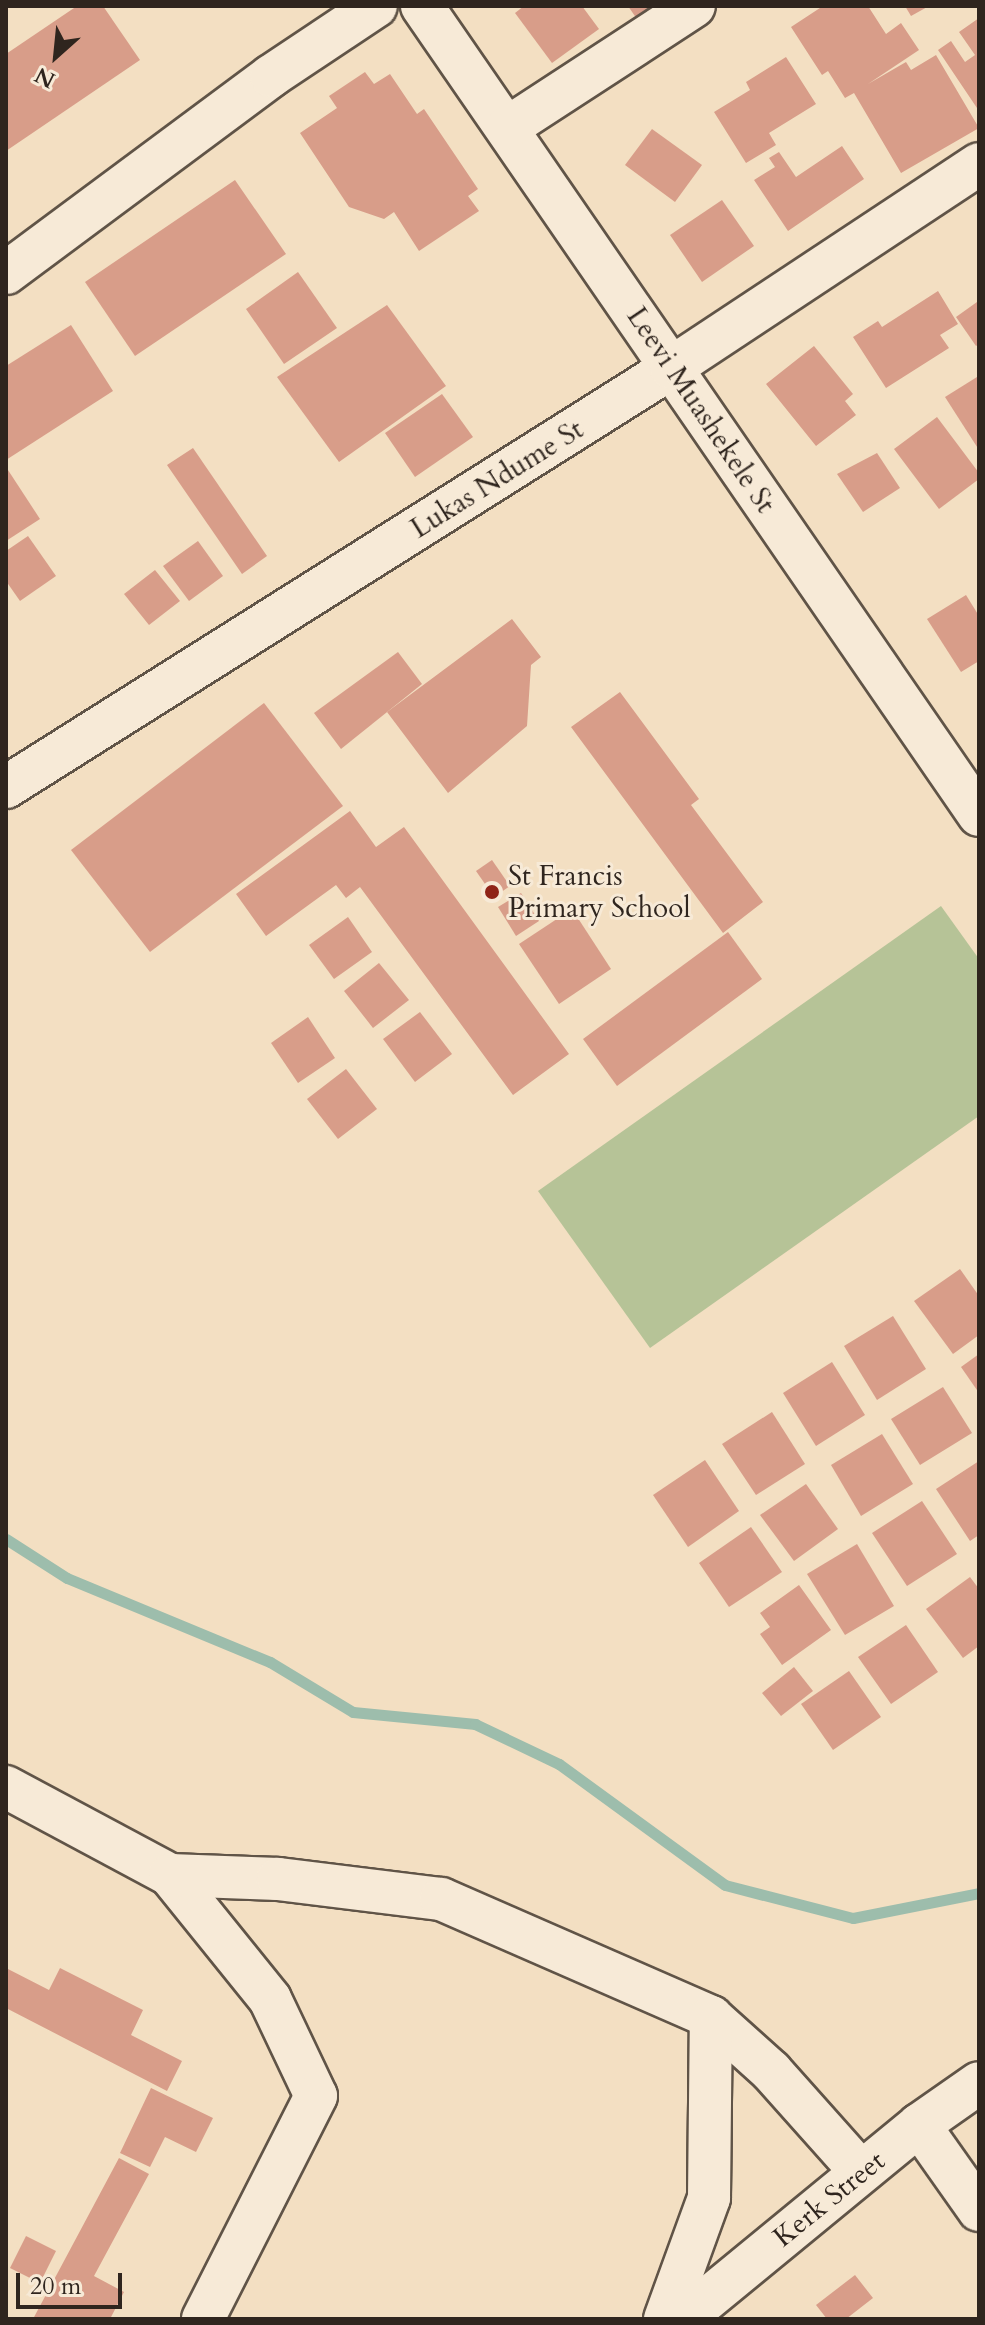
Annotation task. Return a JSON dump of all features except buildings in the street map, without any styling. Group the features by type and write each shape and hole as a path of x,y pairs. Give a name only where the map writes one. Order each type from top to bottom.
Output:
{"street":[{"path":"6,273 271,76 376,6"},
{"name":"Leevi Muashekele St","path":"422,6 979,815"},
{"path":"507,128 694,6"},
{"name":"Lukas Ndume St","path":"8,787 671,368 979,164"},
{"path":"6,1787 170,1875 270,1999 316,2096 203,2319"},
{"path":"170,1875 278,1879 441,1899 711,2017 771,2071 861,2172"},
{"path":"665,2319 709,2198 711,2017"},
{"name":"Kerk Street","path":"683,2319 919,2125 979,2083"},
{"path":"919,2125 979,2210"}],"green space":[{"path":"941,906 979,959 979,1116 650,1348 538,1191"}],"waterway":[{"path":"6,1539 67,1578 270,1662 353,1712 475,1724 559,1764 725,1885 853,1918 979,1893"}],"place":[{"name":"St Francis Primary School","path":"492,892"}]}
